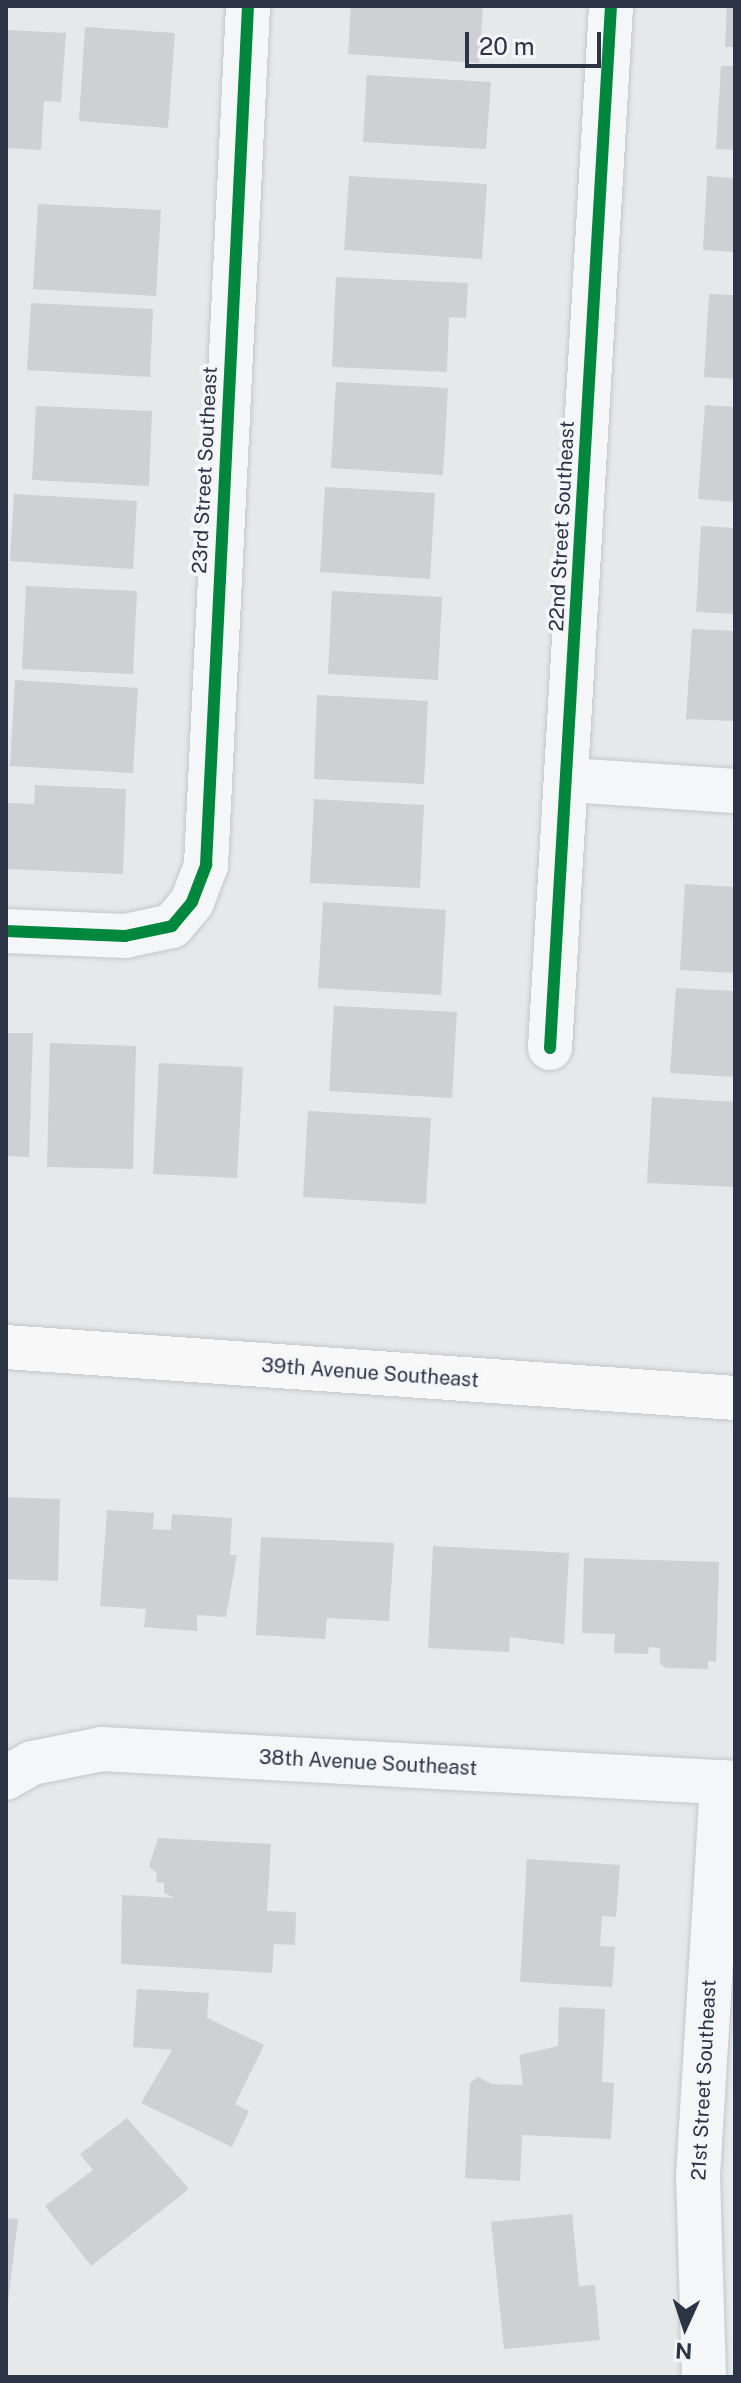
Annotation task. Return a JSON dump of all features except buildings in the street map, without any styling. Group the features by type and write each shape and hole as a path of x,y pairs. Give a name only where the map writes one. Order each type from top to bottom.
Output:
{"main road":[{"name":"39th Avenue Southeast","path":"6,1347 735,1398"}],"street":[{"name":"23rd Street Southeast","path":"6,931 125,936 172,926 192,902 206,865 248,6"},
{"name":"22nd Street Southeast","path":"550,1048 569,780 611,6"},
{"path":"569,780 735,791"},
{"name":"38th Avenue Southeast","path":"6,1778 32,1763 102,1749 728,1783"},
{"name":"21st Street Southeast","path":"704,2377 698,2176 728,1783"}],"cycle path":[{"path":"6,931 125,936 172,926 192,902 206,865 248,6"},
{"path":"550,1048 611,6"}]}
